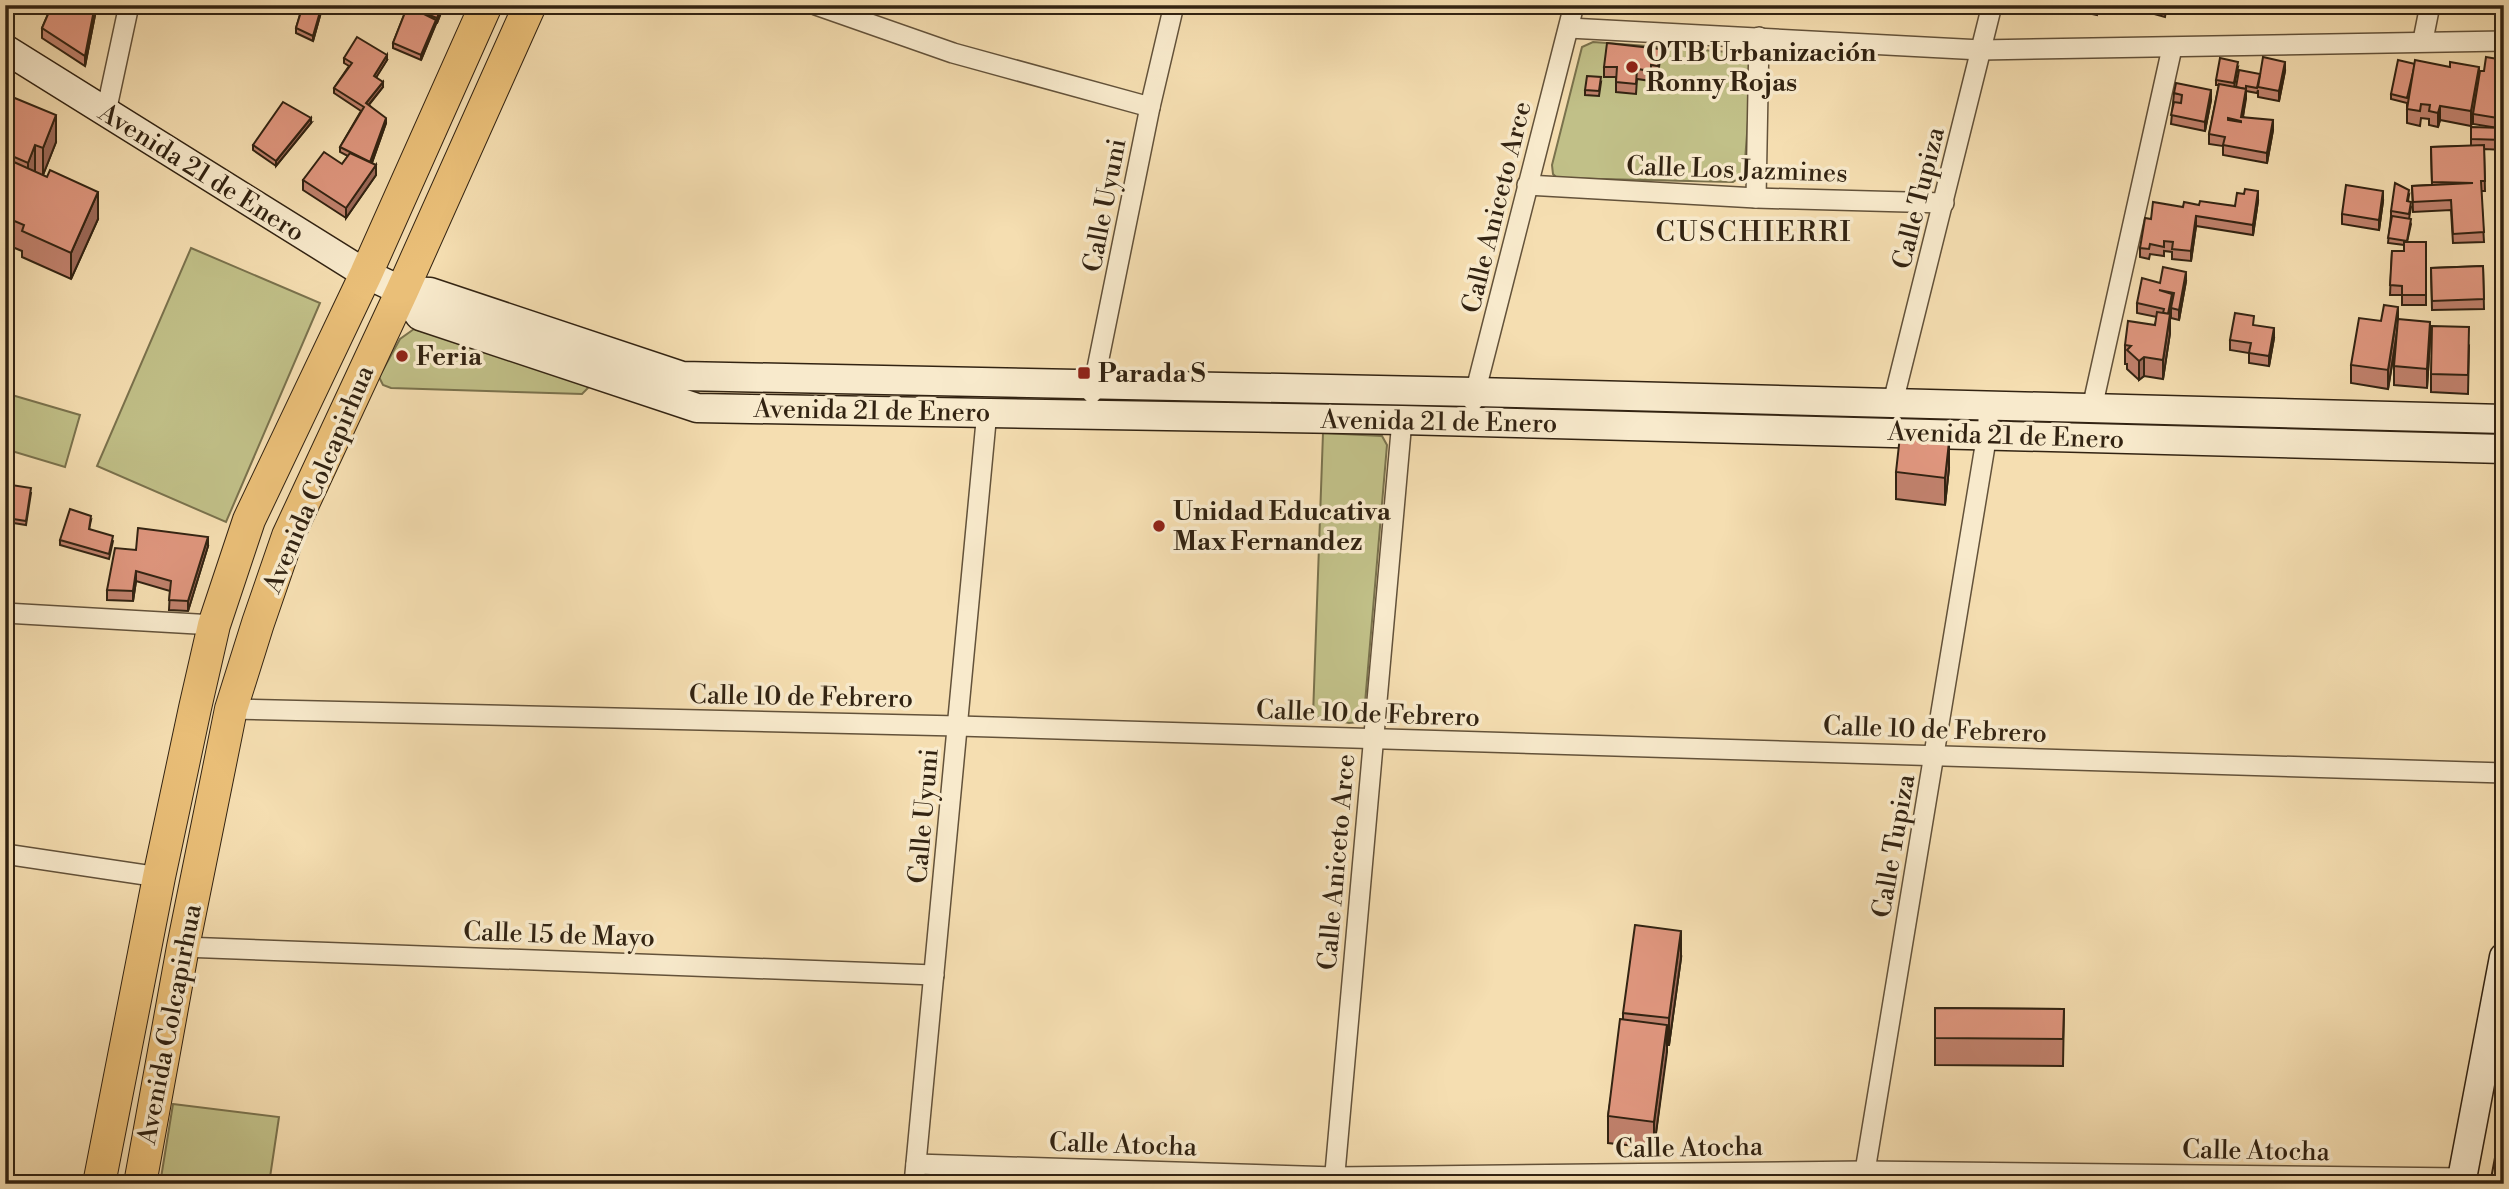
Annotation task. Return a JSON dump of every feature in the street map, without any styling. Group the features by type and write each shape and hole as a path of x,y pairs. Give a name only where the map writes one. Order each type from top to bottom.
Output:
{"main road":[{"name":"Avenida Colcapirhua","path":"99,1184 159,877 214,625 249,520 366,274 486,5"},
{"name":"Avenida Colcapirhua","path":"140,1184 183,947 231,709 288,536 402,291 530,5"}],"street":[{"path":"106,112 129,5"},
{"path":"816,5 953,53 1150,107"},
{"name":"Calle Uyuni","path":"1086,415 1174,5"},
{"name":"Calle Aniceto Arce","path":"1468,421 1574,5"},
{"name":"Calle Tupiza","path":"1893,402 1992,5"},
{"path":"2423,40 2430,5"},
{"path":"1569,28 1981,50 2172,48 2423,40 2504,41"},
{"path":"1756,198 1759,37"},
{"path":"2092,408 2172,48"},
{"name":"Avenida 21 de Enero","path":"5,49 366,274 402,291 430,292 682,376 1893,402 1988,420 2092,408 2504,419"},
{"name":"Calle Los Jazmines","path":"1527,186 1756,198 1944,203"},
{"name":"Avenida 21 de Enero","path":"402,291 420,316 697,408 1468,421 1988,420 2504,449"},
{"name":"Calle Uyuni","path":"915,1174 987,411"},
{"name":"Calle Aniceto Arce","path":"1335,1180 1402,420"},
{"name":"Calle Tupiza","path":"1865,1178 1988,420"},
{"path":"5,612 214,625"},
{"name":"Calle 10 de Febrero","path":"231,709 958,726 2504,773"},
{"path":"5,854 159,877"},
{"name":"Calle 15 de Mayo","path":"183,947 934,975"},
{"path":"2461,1181 2504,957"},
{"name":"Calle Atocha","path":"915,1174 1335,1180 1865,1178 2461,1181"}],"shaded area":[{"path":"1593,42 1742,53 1752,67 1744,174 1733,182 1557,178 1553,174 1552,165 1582,47"},
{"path":"191,248 320,303 226,522 97,466"},
{"path":"414,329 583,381 588,388 582,394 391,388 383,385 379,377 400,339"},
{"path":"5,393 80,415 65,467 5,449"},
{"path":"1323,433 1382,436 1387,445 1364,715 1359,722 1349,723 1313,716"},
{"path":"173,1104 279,1117 269,1184 160,1184"}],"building":[{"path":"52,5 95,5 85,56 42,28"},
{"path":"303,5 322,5 313,36 296,28"},
{"path":"408,5 442,5 437,18 414,9 436,20 421,55 393,43"},
{"path":"357,37 387,55 374,76 383,82 366,103 386,118 370,162 340,147 364,107 334,88 352,63 344,58"},
{"name":"OTB Urbanización Ronny Rojas","path":"1607,43 1660,49 1658,66 1651,65 1651,71 1637,69 1636,84 1616,82 1617,67 1604,67"},
{"path":"2263,57 2285,62 2279,91 2258,87"},
{"path":"2486,57 2504,60 2504,119 2473,114 2480,71 2484,71"},
{"path":"2220,58 2238,62 2234,83 2216,80"},
{"path":"2398,60 2415,64 2407,98 2391,94"},
{"path":"2415,60 2450,67 2450,62 2479,67 2471,111 2440,106 2438,113 2429,111 2430,105 2421,104 2420,111 2407,109"},
{"path":"2239,70 2260,74 2257,88 2236,87"},
{"path":"1587,76 1601,77 1599,91 1585,90"},
{"path":"2176,83 2211,90 2205,122 2171,115 2174,102 2181,103 2182,95 2174,93"},
{"path":"2219,84 2246,89 2241,117 2273,120 2267,153 2223,145 2225,137 2209,134"},
{"path":"5,94 56,115 43,148 35,145 28,163 5,153"},
{"path":"283,102 311,118 276,161 253,145"},
{"path":"2471,127 2504,128 2504,140 2471,139"},
{"path":"2484,145 2485,181 2481,181 2484,232 2453,234 2451,200 2413,202 2412,186 2473,183 2432,182 2431,147"},
{"path":"324,152 342,164 350,153 376,165 346,208 303,180"},
{"path":"5,158 47,177 50,170 98,192 71,253 22,231 24,225 5,217"},
{"path":"2395,183 2409,190 2409,214 2391,211"},
{"path":"2346,185 2383,191 2379,220 2342,214"},
{"path":"2245,189 2258,191 2253,225 2196,216 2191,251 2172,249 2173,242 2164,241 2164,247 2150,244 2149,249 2140,248 2145,218 2151,219 2153,202 2183,207 2184,202 2199,205 2200,201 2235,206 2237,193 2244,194"},
{"path":"2392,216 2411,219 2407,241 2388,238"},
{"path":"2404,242 2426,242 2426,295 2402,295 2402,286 2390,285 2392,251 2404,251"},
{"path":"2483,266 2484,299 2432,301 2431,268"},
{"path":"2163,267 2186,272 2179,310 2171,308 2174,293 2159,290 2172,294 2168,314 2163,313 2164,309 2137,303 2142,278 2160,283"},
{"path":"2384,305 2398,307 2388,370 2351,365 2359,318 2381,321"},
{"path":"2157,312 2170,314 2163,360 2144,357 2139,361 2127,350 2131,346 2125,345 2128,321 2155,325"},
{"path":"2235,313 2254,316 2253,325 2274,328 2269,356 2249,353 2251,343 2230,340"},
{"path":"2398,319 2430,322 2427,369 2394,366"},
{"path":"2432,326 2469,327 2468,375 2431,374"},
{"path":"2504,337 2504,358 2500,357"},
{"path":"1900,436 1949,442 1945,478 1896,472"},
{"path":"5,484 31,488 26,521 7,518 9,503 5,502"},
{"path":"70,509 91,516 89,529 113,536 109,554 60,540"},
{"path":"138,528 208,537 188,601 169,600 171,581 136,571 133,591 107,590 115,548 136,550"},
{"path":"5,541 9,541 5,557"},
{"path":"1635,925 1681,931 1669,1018 1623,1013"},
{"path":"1935,1008 2064,1009 2063,1039 1935,1038"},
{"path":"1620,1019 1667,1025 1654,1122 1608,1116"}],"waterway":[{"path":"934,1183 950,1184"}],"tram line":[{"path":"2490,1184 2504,1110"}],"place":[{"name":"OTB Urbanización Ronny Rojas","path":"1632,67"},
{"name":"Feria","path":"402,356"},
{"name":"Parada S","path":"1084,373"},
{"name":"Unidad Educativa Max Fernandez","path":"1159,526"}],"district":[{"name":"CUSCHIERRI","path":"1754,231"}]}
